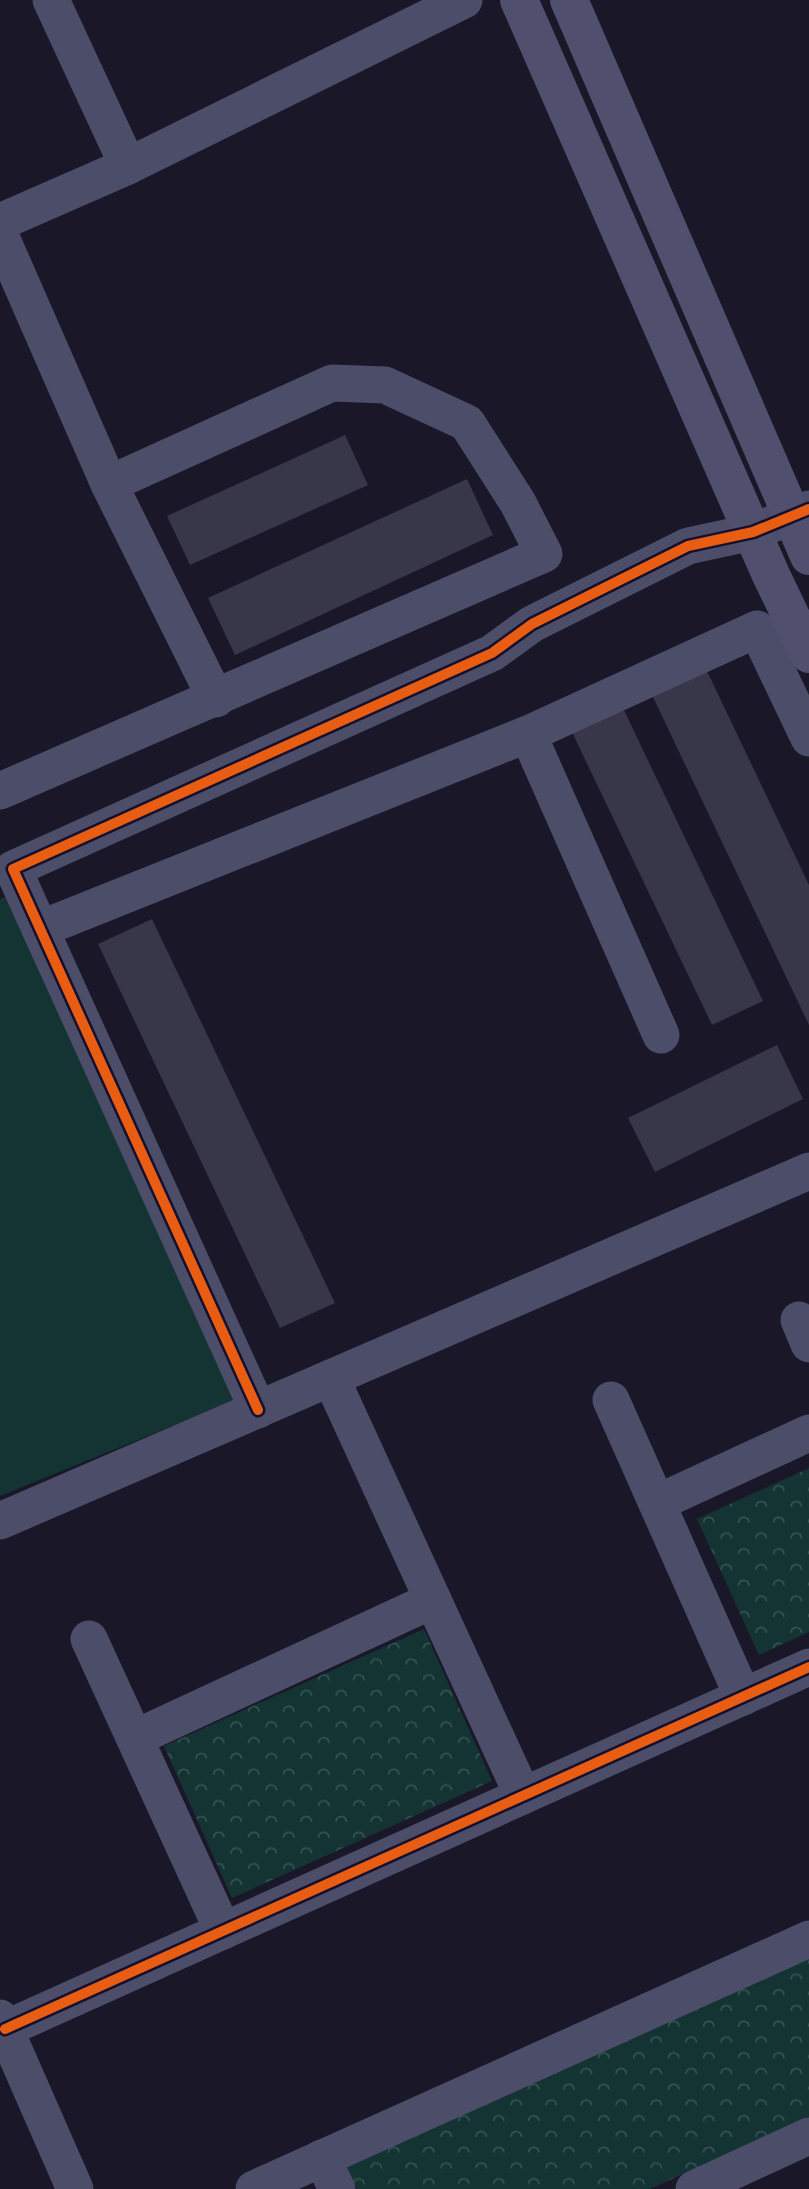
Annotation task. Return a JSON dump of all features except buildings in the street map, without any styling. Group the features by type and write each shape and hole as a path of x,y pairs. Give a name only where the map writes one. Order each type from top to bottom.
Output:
{"street":[{"path":"51,0 128,166"},
{"path":"0,222 128,166 464,0"},
{"path":"519,0 809,654"},
{"path":"569,0 801,513 809,555"},
{"path":"0,235 108,484 216,699"},
{"path":"0,791 544,554 518,503 467,423 385,385 332,383 108,484"},
{"path":"258,1410 40,929 4,862 492,653 532,624 688,546 753,532 801,513"},
{"path":"40,929 528,734 757,629 809,738"},
{"path":"528,734 661,1035"},
{"path":"0,1521 809,1171"},
{"path":"331,1378 523,1796"},
{"path":"611,1400 743,1697"},
{"path":"657,1503 809,1433"},
{"path":"135,1738 433,1600"},
{"path":"89,1639 223,1931"},
{"path":"75,2189 2,2023 223,1931 809,1667"},
{"path":"254,2189 329,2174 809,1939"},
{"path":"694,2189 809,2136"}],"green space":[{"path":"13,894 256,1392 0,1496 0,899"},
{"path":"809,1468 809,1632 759,1655 697,1519"},
{"path":"424,1629 492,1781 232,1898 164,1746"},
{"path":"809,1956 809,2117 650,2189 357,2189 347,2167"}],"cycle path":[{"path":"258,1410 13,869 492,653 532,624 688,546 753,532 809,509"},
{"path":"5,2029 809,1667"}]}
